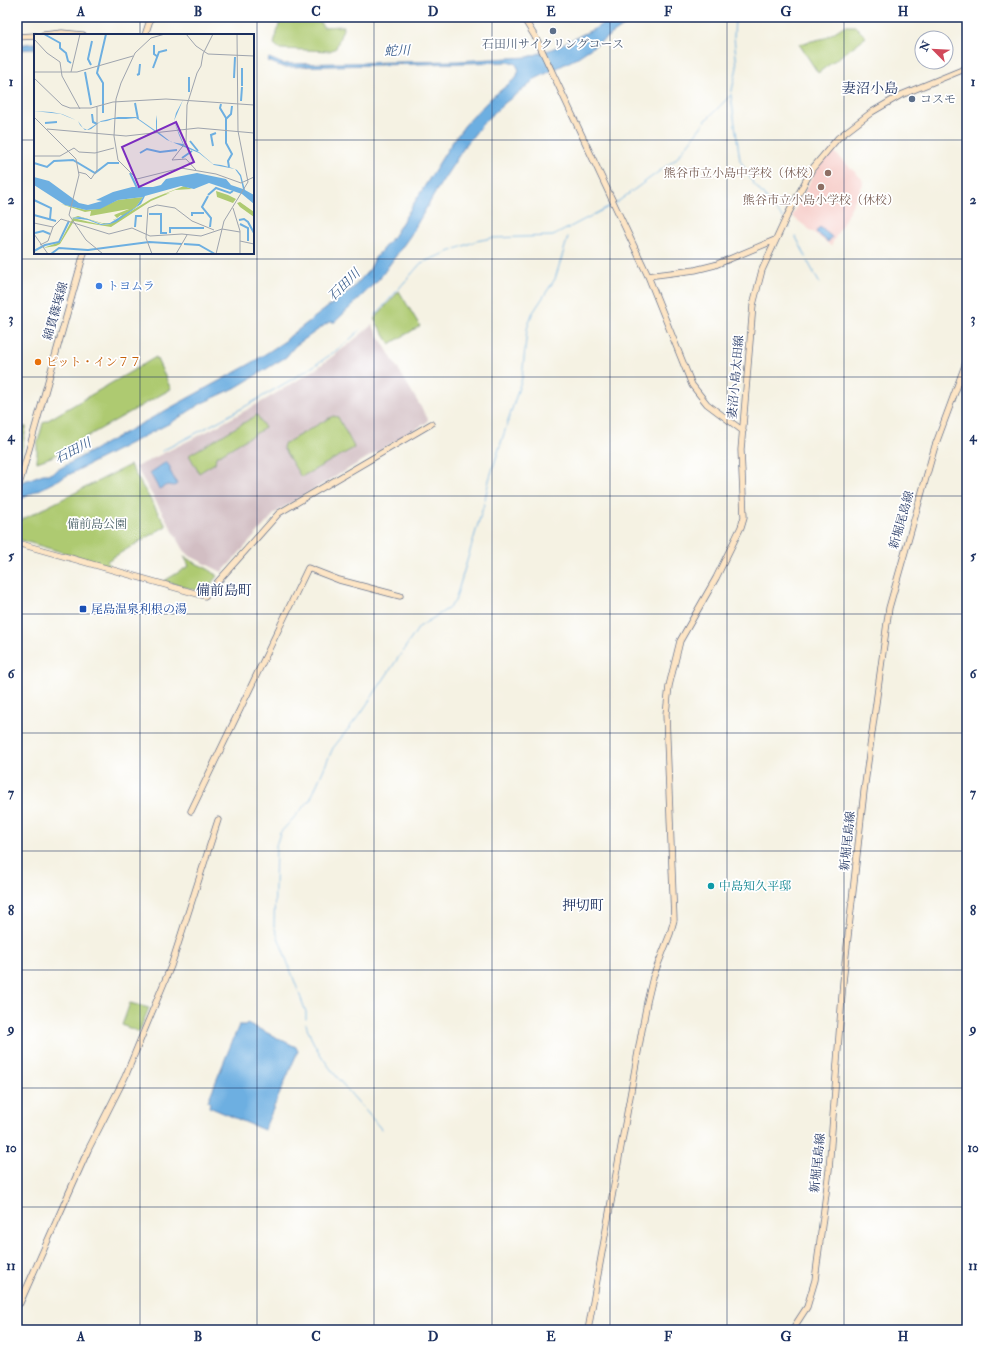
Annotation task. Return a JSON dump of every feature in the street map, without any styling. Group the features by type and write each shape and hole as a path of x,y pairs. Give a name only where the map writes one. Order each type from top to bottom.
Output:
{"street":[{"path":"145,34 151,17"},
{"name":"妻沼小島太田線","path":"523,17 555,78 648,276 694,389 710,407 742,431"},
{"path":"53,34 72,34"},
{"path":"17,37 34,36"},
{"name":"妻沼小島太田線","path":"742,431 755,297 762,270 775,240 812,169 838,138 868,115 897,97 967,68"},
{"path":"648,276 695,270 714,265 775,240"},
{"name":"綿貫篠塚線","path":"17,492 84,254"},
{"name":"新堀尾島線","path":"792,1330 807,1307 815,1280 830,1162 846,950 864,791 889,608 935,446 967,360"},
{"path":"17,543 205,596 279,513 431,424"},
{"path":"588,1330 647,1002 653,977 674,920 670,850 666,699 680,641 716,578 743,522 744,504 740,466 742,431"},
{"path":"191,811 308,568 339,580 400,596"},
{"path":"20,1303 88,1150 125,1078 171,966 218,820"}],"shaded area":[{"path":"832,150 862,179 863,184 831,246 792,216 816,170"},
{"path":"372,325 428,419 426,423 275,513 222,572 190,556 184,550 136,467 212,429 265,400 313,371"}],"green space":[{"path":"281,17 317,17 323,27 344,26 336,48 330,51 280,49 274,44"},
{"path":"844,26 855,26 866,37 818,73 799,44 825,38"},
{"path":"399,291 420,326 390,344 374,319"},
{"path":"156,357 171,389 51,457 37,462 37,445 43,423"},
{"path":"257,415 265,428 216,457 215,463 199,473 189,455"},
{"path":"333,416 338,417 354,448 301,477 283,448 284,444"},
{"path":"17,426 26,427 19,469 17,470"},
{"name":"備前島公園","path":"130,465 166,526 107,561 109,566 17,539 17,526 19,521"},
{"path":"184,556 217,576 207,589 202,592 164,581 189,566"},
{"path":"130,1003 149,1008 139,1032 122,1025"}],"water":[{"path":"612,17 637,17 575,59 533,80 528,86 506,102 485,121 465,146 410,236 380,278 335,322 329,322 295,346 286,357 235,388 202,403 172,422 17,501 17,484 43,474 50,474 250,364 285,341 353,288 370,269 375,258 393,237 449,147 465,125 490,99 516,78 519,70 516,64 511,62 283,67 268,61 269,58 283,64 457,61 528,57 552,49 596,28"},
{"path":"34,43 34,49 17,50 17,45"},
{"path":"820,227 832,237 828,242 816,232"},
{"path":"166,462 170,467 170,471 177,484 175,486 167,485 159,489 150,473"},
{"path":"247,1023 296,1047 298,1051 264,1130 209,1107 210,1103 208,1101 239,1025 245,1025"}],"waterway":[{"path":"616,203 676,159 707,119 731,95 737,67 734,37 735,17"},
{"path":"731,96 740,160 753,183 783,218"},
{"path":"375,316 421,263 476,241 492,238 553,236 612,205"},
{"path":"788,224 790,228"},
{"path":"306,1019 306,1012 274,926 276,846 280,833 310,800 333,748 361,713 419,627 449,608 455,601 484,504 489,480 522,378 527,329 532,314 555,279 568,237"},
{"path":"796,237 806,257"},
{"path":"808,262 820,284"},
{"path":"162,451 235,412 299,375 341,347 360,330"},
{"path":"306,1024 318,1051 338,1079 381,1129"}],"place":[{"name":"石田川サイクリングコース","path":"553,31"},
{"name":"コスモ","path":"912,99"},
{"name":"熊谷市立小島中学校（休校）","path":"828,173"},
{"name":"熊谷市立小島小学校（休校）","path":"821,187"},
{"name":"トヨムラ","path":"99,286"},
{"name":"ピット・イン７７","path":"38,362"},
{"name":"尾島温泉利根の湯","path":"83,609"},
{"name":"中島知久平邸","path":"711,886"}],"district":[{"name":"妻沼小島","path":"870,88"},
{"name":"備前島町","path":"224,590"},
{"name":"押切町","path":"583,905"}],"water label":[{"name":"蛇川","path":"397,51"},
{"name":"石田川","path":"344,285"},
{"name":"石田川","path":"73,451"}]}
